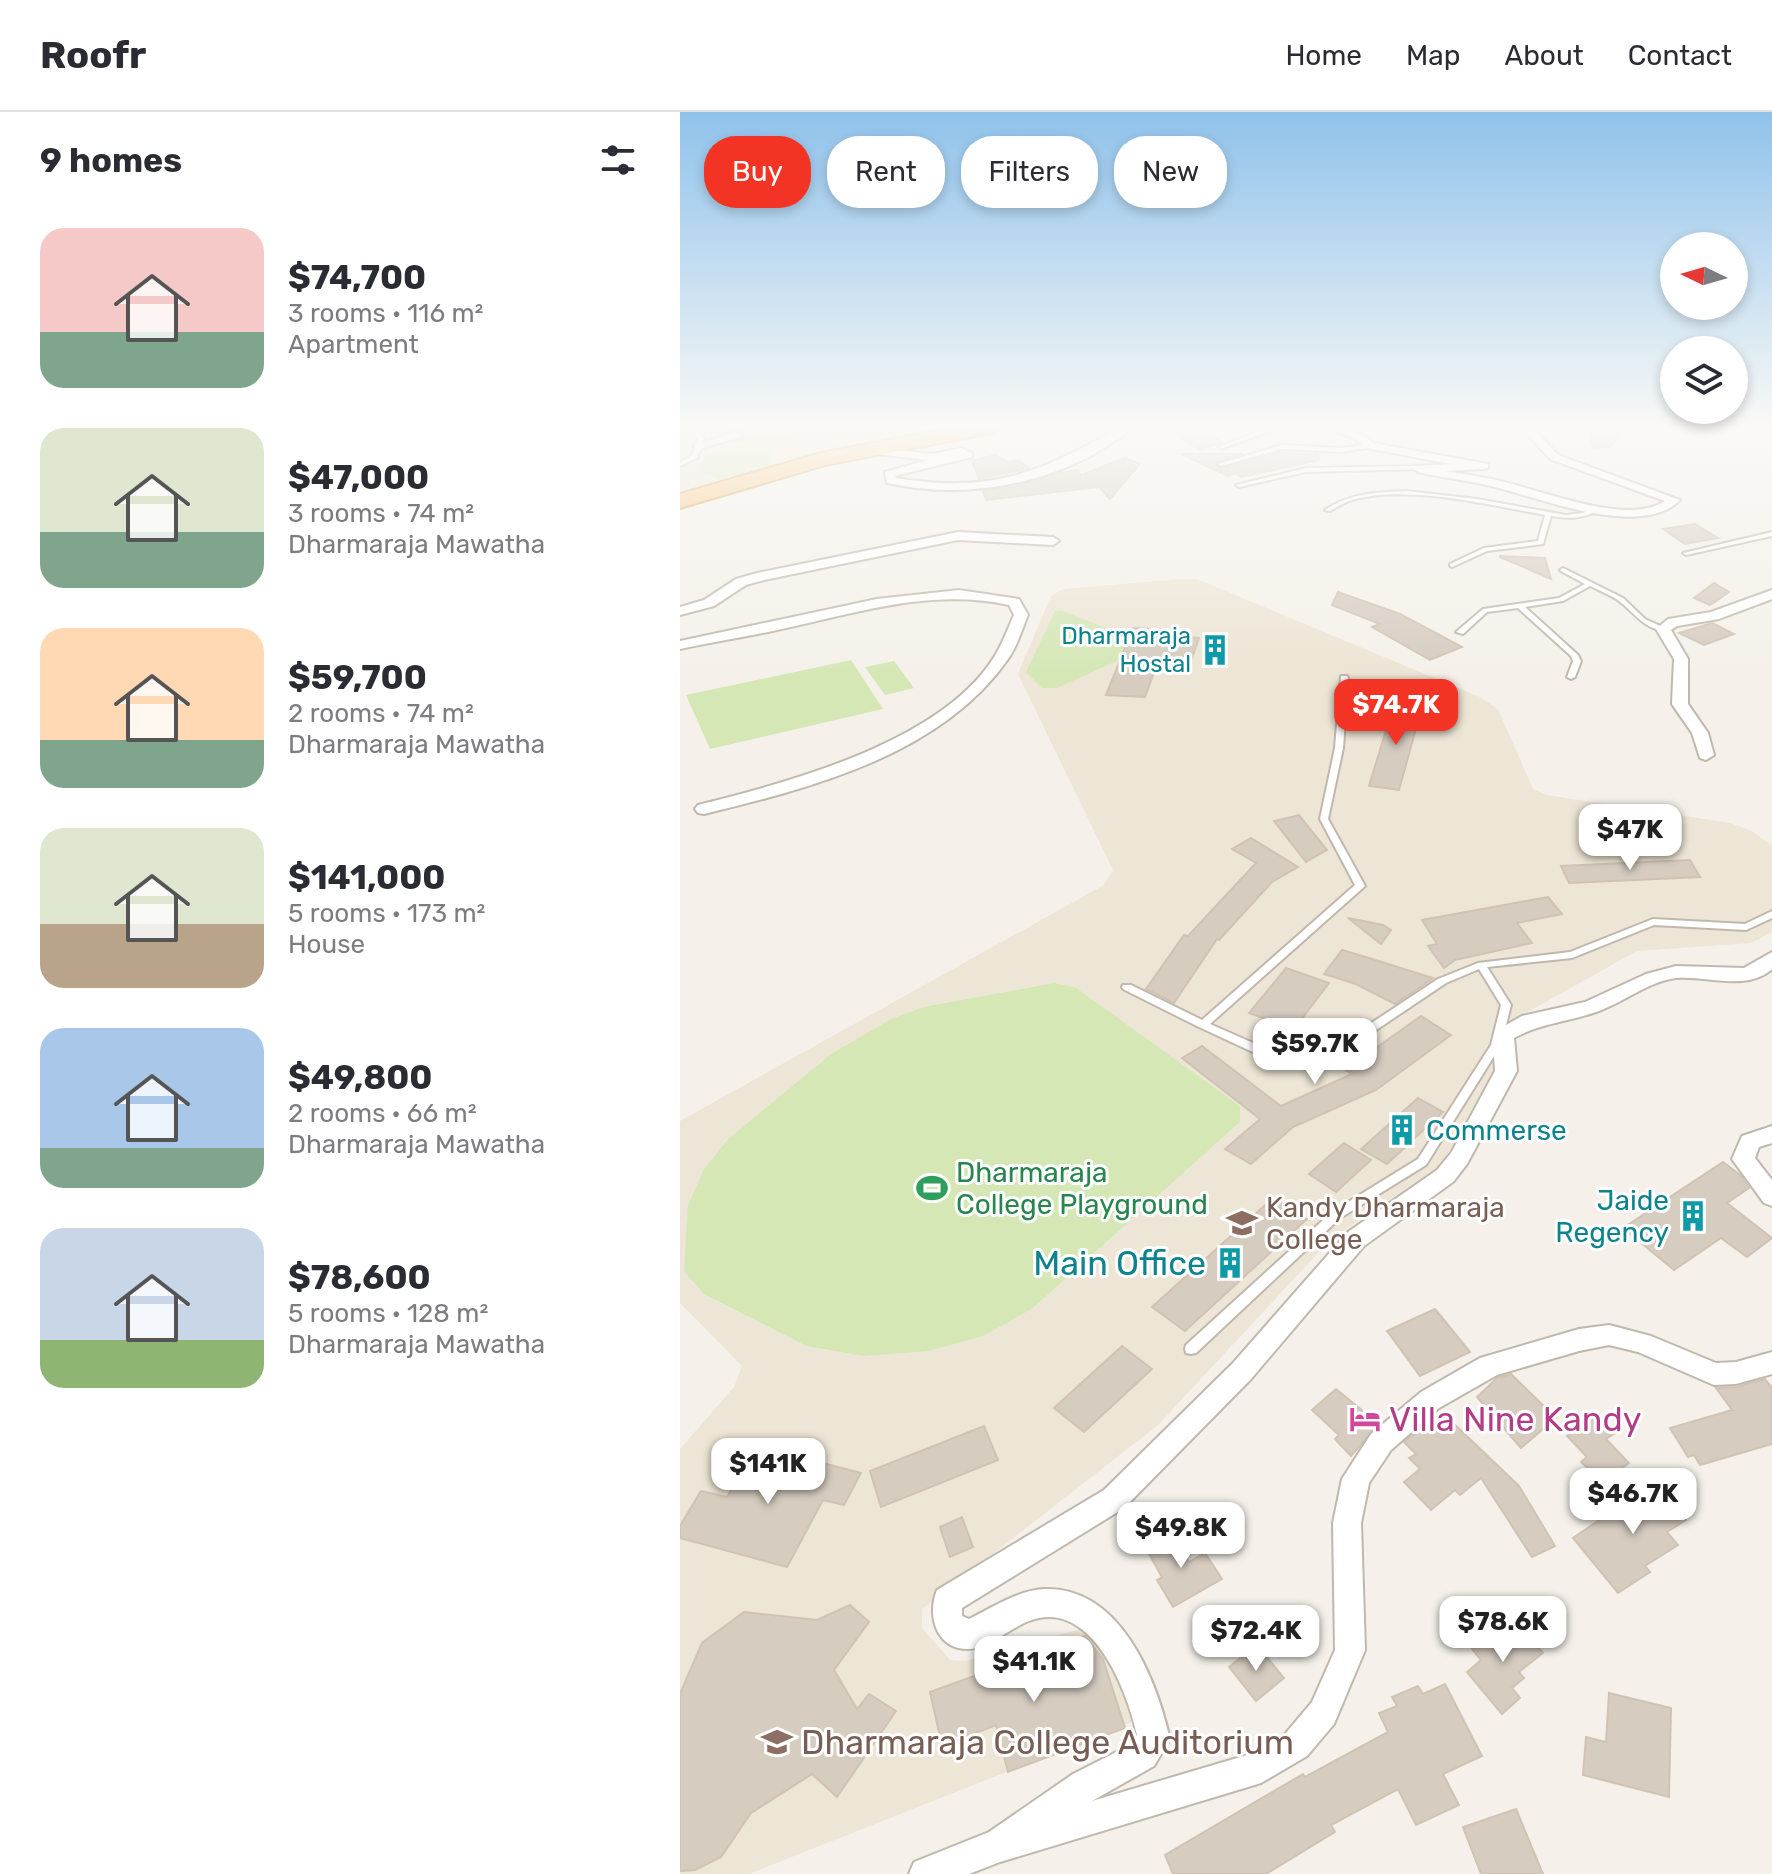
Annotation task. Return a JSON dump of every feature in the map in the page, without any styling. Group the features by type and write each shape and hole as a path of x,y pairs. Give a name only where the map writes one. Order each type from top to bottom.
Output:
{"street":[{"path":"1593,509 1658,513 1666,509"},
{"path":"680,611 709,603 741,582 762,576 958,536 1053,541"},
{"path":"680,645 793,623 878,601 932,593 982,593 1014,602 1021,615 1015,640 964,703 923,730 860,761 761,795 704,809"},
{"path":"1706,755 1700,733 1680,704 1681,659 1663,629 1673,622 1730,611 1772,594"},
{"path":"1000,1845 1085,1786 1143,1755 1154,1739 1151,1719 1111,1637 1097,1621 1071,1607 1042,1602 971,1634 961,1635 953,1630 945,1611 948,1600 1114,1499 1242,1371 1356,1239 1445,1176 1459,1158 1506,1071 1503,1040 1506,1034 1529,1021 1591,1007 1653,978 1676,972 1746,974 1760,969 1772,958"},
{"path":"1772,1134 1750,1142 1743,1159 1772,1197"},
{"path":"926,1874 1000,1845 1261,1767 1296,1745 1323,1713 1350,1650 1347,1523 1356,1479 1381,1442 1430,1400 1489,1366 1579,1340 1609,1335 1642,1343 1714,1374 1736,1373 1772,1363"}],"lane":[{"path":"1521,509 1566,517 1596,510"},
{"path":"1452,565 1486,549 1541,543 1548,514"},
{"path":"1686,553 1772,534"},
{"path":"1563,570 1621,599 1643,620 1663,629"},
{"path":"1460,632 1485,610 1561,600 1588,585"},
{"path":"1521,607 1574,655 1577,661 1571,677"},
{"path":"1203,1025 1360,886 1324,819 1339,748 1344,678"},
{"path":"1127,987 1274,1057 1299,1064 1323,1060 1442,981 1481,965 1572,955 1653,922 1746,927 1772,914"},
{"path":"1191,1349 1336,1215 1422,1162 1496,1045 1506,1005 1481,965"}],"shaded area":[{"name":"Kandy Dharmaraja College","path":"1197,579 1480,697 1498,709 1533,789 1547,795 1730,823 1752,831 1772,846 1772,932 1751,943 1637,951 1524,1014 1442,1164 1331,1239 1157,1426 922,1609 922,1628 950,1660 966,1661 1083,1628 1104,1630 1135,1721 749,1874 680,1874 680,1449 734,1387 742,1366 680,1303 680,1121 1104,885 1113,870 1018,674 1051,596 1063,589","holes":["1054,983 1075,987 1240,1106 1240,1122 1033,1308 863,1356 806,1346 706,1296 704,1169 728,1139 831,1054 889,1020 923,1007"]}],"green space":[{"path":"1061,610 1146,644 1145,648 1057,688 1042,688 1026,672 1055,611"},
{"path":"851,660 883,709 710,749 686,695"},
{"path":"894,661 914,688 885,695 865,667"},
{"name":"Dharmaraja College Playground","path":"1054,983 1075,987 1240,1106 1240,1122 1033,1308 983,1336 928,1351 863,1356 806,1346 705,1295 684,1271 688,1206 704,1169 728,1139 831,1054 889,1020 923,1007"}],"building":[{"path":"1695,524 1718,538 1685,544 1663,529"},
{"path":"1500,557 1545,558 1551,579"},
{"path":"1714,583 1729,592 1710,605 1694,598"},
{"path":"1338,592 1400,614 1462,647 1430,660 1372,627 1380,624 1332,605"},
{"path":"1712,623 1734,634 1704,645 1679,633"},
{"path":"1133,628 1170,630 1169,636 1199,638 1191,661 1159,659 1145,697 1106,695"},
{"path":"1394,704 1422,707 1399,790 1369,786"},
{"path":"1299,815 1327,850 1306,862 1274,821"},
{"path":"1251,838 1298,867 1272,882 1217,939 1174,1003 1146,989 1184,935 1188,936 1256,863 1232,849"},
{"path":"1690,860 1700,877 1569,883 1561,866"},
{"path":"1548,897 1562,914 1517,923 1532,943 1455,960 1444,968 1428,946 1437,944 1422,920"},
{"path":"1348,918 1383,925 1391,930 1381,944"},
{"path":"1342,950 1433,978 1395,1004 1356,984 1324,974"},
{"path":"1286,968 1329,983 1294,1029 1249,1013"},
{"path":"1421,1016 1451,1035 1376,1090 1293,1127 1251,1164 1225,1149 1260,1119 1182,1058 1202,1046 1281,1106 1352,1074 1345,1070"},
{"name":"Commerse","path":"1418,1098 1443,1112 1387,1164 1361,1149"},
{"path":"1344,1143 1371,1160 1336,1192 1309,1174"},
{"name":"Jaide Regency","path":"1723,1162 1740,1175 1749,1188 1727,1203 1772,1238 1747,1257 1721,1238 1674,1270 1623,1228"},
{"name":"Main Office","path":"1273,1198 1307,1219 1185,1331 1152,1307"},
{"path":"1435,1309 1470,1352 1420,1376 1387,1331"},
{"path":"1122,1346 1152,1369 1084,1432 1054,1408"},
{"path":"1511,1374 1556,1418 1521,1448 1477,1397 1497,1378"},
{"path":"1765,1379 1772,1388 1772,1444 1700,1465 1694,1455 1688,1457 1670,1428 1732,1410 1716,1388 1737,1387"},
{"path":"1336,1389 1379,1424 1351,1456 1335,1439 1339,1435 1312,1410"},
{"path":"1598,1416 1615,1433 1606,1439 1629,1463 1602,1482 1581,1462 1587,1457 1567,1436"},
{"path":"1450,1420 1519,1486 1555,1546 1532,1557 1481,1478 1460,1495 1455,1490 1431,1510 1404,1482 1420,1469 1409,1458 1416,1454 1404,1442 1429,1421 1438,1429"},
{"path":"984,1426 998,1460 881,1507 870,1471"},
{"path":"757,1446 861,1473 844,1505 823,1500 787,1567 680,1538 680,1526 701,1491 727,1497"},
{"path":"1666,1482 1684,1501 1674,1508 1686,1520 1667,1532 1678,1545 1645,1566 1650,1572 1618,1593 1573,1538 1652,1484 1657,1489"},
{"path":"962,1517 973,1547 950,1557 940,1527"},
{"path":"1173,1532 1189,1562 1205,1553 1222,1579 1173,1607 1157,1580 1162,1577 1145,1547"},
{"name":"Dharmaraja College Auditorium","path":"850,1605 869,1622 834,1670 857,1709 869,1694 896,1711 837,1797 812,1774 751,1813 721,1857 695,1870 680,1871 680,1694 702,1643 744,1612 817,1620"},
{"path":"1511,1618 1543,1653 1519,1672 1524,1678 1512,1688 1520,1698 1502,1714 1467,1672 1481,1660 1472,1649"},
{"path":"1085,1636 1103,1659 1125,1728 1008,1772 996,1725 942,1746 930,1692"},
{"path":"1257,1645 1284,1678 1256,1701 1229,1667"},
{"path":"1445,1684 1482,1756 1443,1774 1459,1805 1416,1825 1398,1789 1331,1825 1335,1832 1266,1874 1173,1874 1165,1855 1303,1774 1305,1777 1388,1732 1379,1713 1397,1706 1392,1697 1418,1686 1423,1694"},
{"path":"1609,1693 1671,1708 1669,1797 1583,1775 1586,1737 1606,1742"},
{"path":"1516,1809 1543,1874 1481,1874 1463,1827"}],"place":[{"name":"Dharmaraja Hostal","path":"1215,650"},
{"name":"Commerse","path":"1402,1130"},
{"name":"Dharmaraja College Playground","path":"932,1188"},
{"name":"Jaide Regency","path":"1693,1216"},
{"name":"Kandy Dharmaraja College","path":"1242,1223"},
{"name":"Main Office","path":"1230,1263"},
{"name":"Villa Nine Kandy","path":"1365,1419"},
{"name":"Dharmaraja College Auditorium","path":"777,1742"}]}
